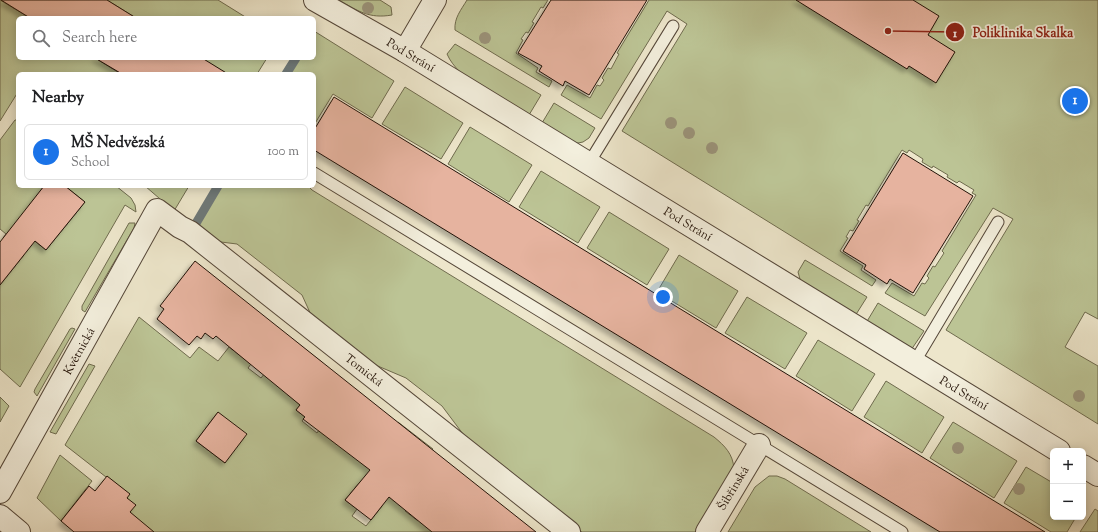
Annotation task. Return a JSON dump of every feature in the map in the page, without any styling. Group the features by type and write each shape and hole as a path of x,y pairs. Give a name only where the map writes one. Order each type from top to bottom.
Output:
{"street":[{"name":"Pod Strání","path":"315,0 405,51 1054,448"},
{"path":"405,51 435,0"},
{"name":"Květnická","path":"0,492 157,210"},
{"name":"Tomická","path":"157,210 180,227 190,232 569,532"},
{"name":"Šibřinská","path":"707,532 759,445"},
{"path":"1086,468 1098,475"},
{"path":"0,516 19,532"}],"lane":[{"path":"589,164 673,26"},
{"path":"316,174 902,532"},
{"path":"914,363 998,222"}],"green space":[{"path":"0,0 27,16 16,16 16,60 98,60 118,72 16,72 16,95 0,121"},
{"path":"107,0 218,0 244,16 133,16"},
{"path":"339,0 380,0 391,7 392,15 370,15 358,11"},
{"path":"467,0 548,0 543,8 541,7 532,22 534,23 528,33 526,32 521,39 523,40 516,53 538,68 536,72 552,81 549,87 455,30 457,18"},
{"path":"649,0 1098,0 1098,319 1085,312 1065,347 1098,366 1098,424 946,330 1013,219 993,208 925,316 885,293 892,283 914,296 922,283 925,284 929,278 927,276 944,253 942,251 976,195 972,193 974,190 959,181 957,183 947,177 948,175 933,166 932,168 922,162 923,159 909,150 907,153 902,150 868,206 866,205 857,220 859,221 853,231 850,230 846,237 848,238 840,251 863,266 861,270 876,280 872,286 622,131 687,24 667,11 601,119 561,95 567,85 590,98 597,85 600,86 604,80 602,78 608,68 611,69 619,54 617,53"},
{"path":"316,32 394,81 372,118 333,94 316,122 316,72 287,72 295,60 316,60"},
{"path":"455,44 541,95 529,115 460,72 447,54"},
{"path":"203,60 266,60 258,72 209,72"},
{"path":"405,87 463,123 441,159 382,124"},
{"path":"554,103 595,128 589,138 583,142 574,143 542,123"},
{"path":"16,120 16,188 43,188 17,227 46,250 85,202 68,188 118,188 131,198 135,205 136,212 125,205 20,387 0,369 0,285 24,255 3,238 6,234 0,229 0,140"},
{"path":"470,127 532,165 509,202 448,164"},
{"path":"541,171 600,207 578,243 519,207"},
{"path":"147,188 188,188 174,211"},
{"path":"217,188 310,188 714,437 722,444 732,459 734,469 702,532 582,532 469,442 442,406 406,378 366,361 312,317 302,295 237,244 213,241 195,225"},
{"path":"609,212 669,249 647,285 587,248"},
{"path":"129,223 135,223 134,228 85,312 82,310 82,306"},
{"path":"679,255 738,291 716,328 657,292"},
{"path":"805,260 867,297 855,316 805,284 800,279 798,272"},
{"path":"747,297 807,333 785,369 725,333"},
{"path":"878,303 924,331 911,350 866,323"},
{"path":"139,317 190,358 199,347 218,361 229,347 251,364 248,368 261,378 292,339 323,363 294,400 300,405 296,410 305,417 302,421 317,433 323,424 365,464 398,422 433,449 397,494 406,510 405,511 418,521 429,507 439,532 128,532 130,512 127,498 106,477 65,445","holes":["218,412 225,463 196,441","359,483 368,495 382,506 366,526 352,516 357,509 345,500"]},
{"path":"72,328 75,329 37,396 34,392 35,389"},
{"path":"818,340 875,374 852,411 796,376"},
{"path":"89,364 95,366 56,434 50,432"},
{"path":"886,381 944,417 922,453 864,417"},
{"path":"0,397 9,406 0,422"},
{"path":"953,422 1017,461 994,498 930,458"},
{"path":"60,455 92,481 61,521 37,498"},
{"path":"1026,467 1050,481 1050,520 1074,520 1067,532 1051,532 1004,503"},
{"path":"769,476 777,476 785,479 871,532 728,532 755,487"},
{"path":"1095,509 1098,511 1098,532 1080,532"}],"building":[{"path":"1,0 107,0 133,16 27,16"},
{"path":"551,0 647,0 589,95 565,81 563,86 539,71 542,66 518,53"},
{"path":"796,0 913,0 939,16 928,35 955,52 936,83 909,66 907,69"},
{"path":"98,60 205,60 225,72 119,72"},
{"path":"334,97 1045,532 940,532 316,151 316,127"},
{"path":"903,153 973,196 913,293 890,279 887,284 864,269 866,265 843,251"},
{"path":"42,188 68,188 85,202 46,250 35,241 0,285 0,242"},
{"path":"195,261 536,532 432,532 389,497 371,520 345,500 370,470 303,419 305,417 296,410 300,405 216,336 213,339 205,333 201,339 197,336 189,345 157,319 164,309 160,306"},
{"path":"218,412 247,434 225,463 196,441"},
{"path":"107,476 130,494 127,498 136,505 130,512 154,532 74,532 61,521 89,486 95,491"}],"waterway":[{"path":"287,72 295,60"},
{"path":"195,225 217,188"}],"place":[{"name":"Poliklinika Skalka","path":"888,31"},
{"name":"MŠ Nedvězská","path":"1075,101"}]}
